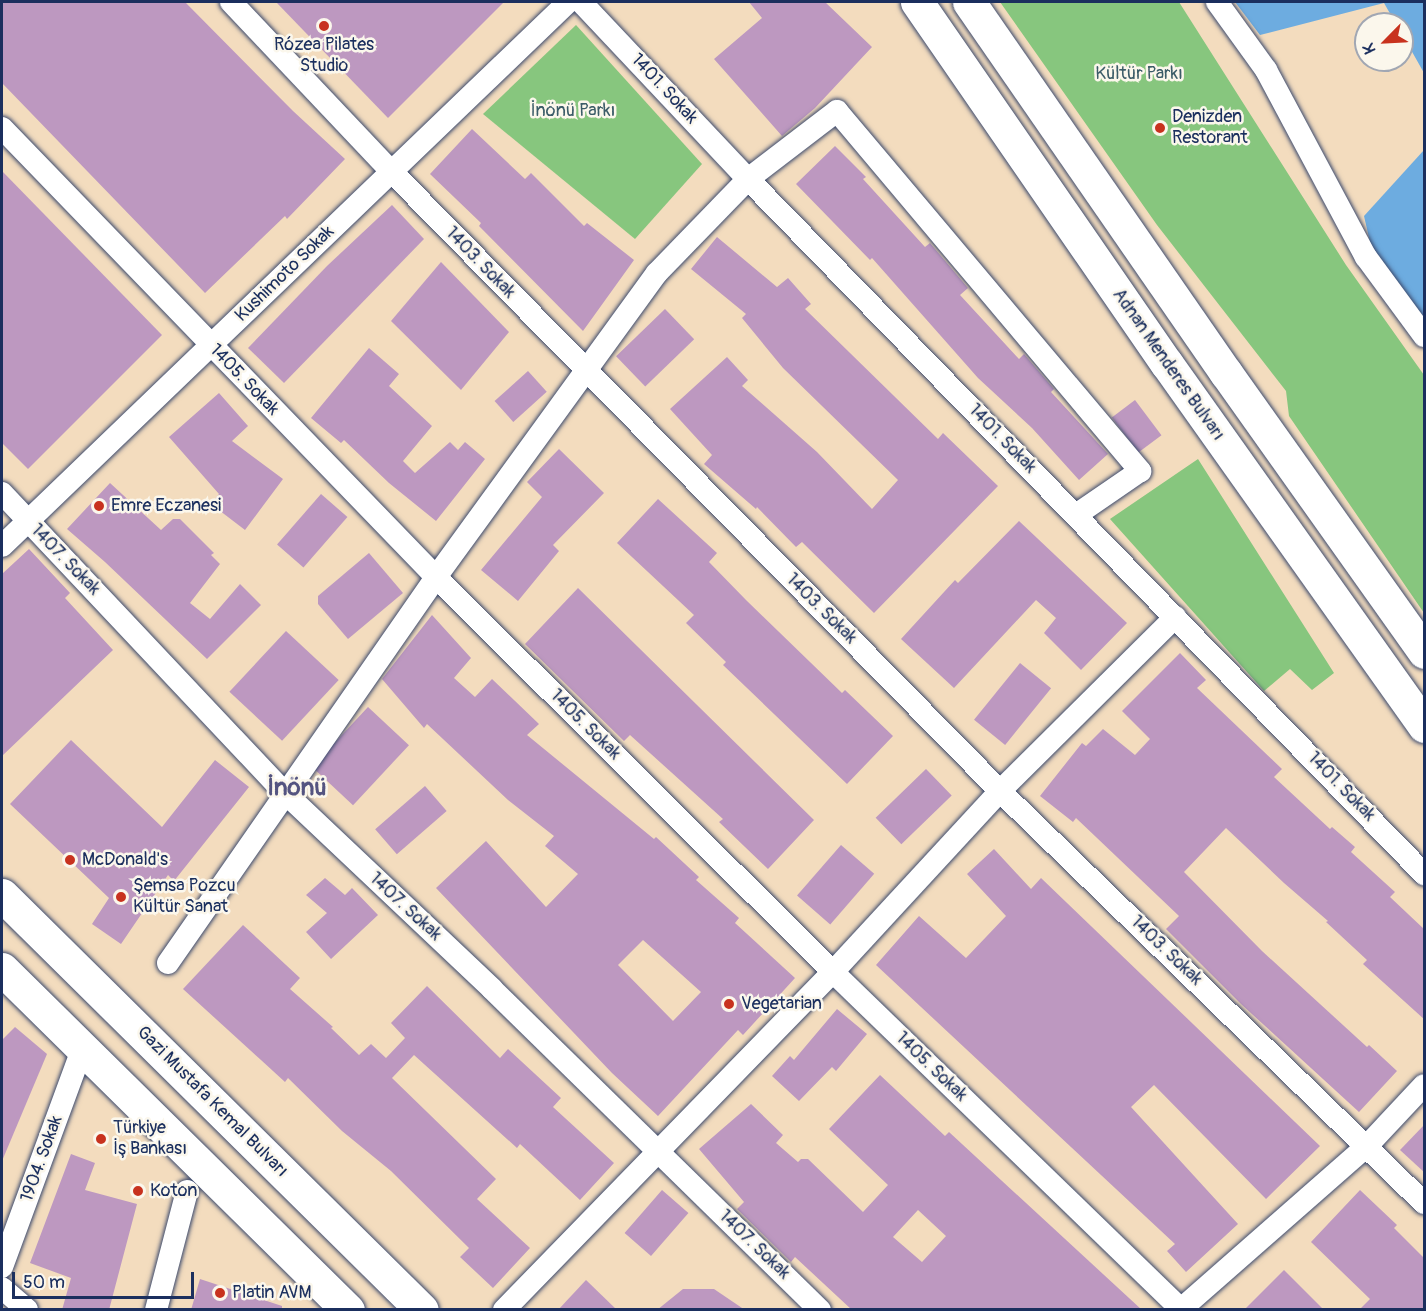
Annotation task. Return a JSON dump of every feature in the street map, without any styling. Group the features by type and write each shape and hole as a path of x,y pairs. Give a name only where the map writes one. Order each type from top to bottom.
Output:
{"main road":[{"name":"Adnan Menderes Bulvarı","path":"917,2 1167,364 1425,726"},
{"path":"969,2 1226,373 1425,651"},
{"name":"Gazi Mustafa Kemal Bulvarı","path":"2,895 422,1310"},
{"path":"2,969 348,1310"}],"street":[{"name":"1403. Sokak","path":"231,2 392,172 1000,791 1425,1203"},
{"name":"Kushimoto Sokak","path":"2,546 568,2"},
{"name":"1401. Sokak","path":"581,2 748,179 1425,874"},
{"path":"1217,2 1266,70 1366,257 1425,336"},
{"path":"168,963 436,577 657,273 748,179 837,111 1140,471 1076,514"},
{"name":"1405. Sokak","path":"2,128 436,577 833,972 1181,1309"},
{"name":"1407. Sokak","path":"2,493 285,793 492,989 658,1154 820,1310"},
{"path":"504,1310 833,972 1000,791 1175,617"},
{"name":"1904. Sokak","path":"2,1267 82,1050"},
{"path":"1181,1309 1367,1146 1425,1085"},
{"path":"156,1310 187,1191"},
{"path":"2,1288 27,1310"}],"green space":[{"name":"Kültür Parkı","path":"1000,2 1179,2 1346,265 1424,375 1424,613 1289,416 1286,391 1157,225"},
{"name":"İnönü Parkı","path":"576,25 702,164 635,239 483,114"},
{"path":"1198,459 1334,673 1312,690 1290,669 1264,691 1110,519"}],"water":[{"path":"1235,2 1424,2 1424,73 1414,55 1414,12 1389,12 1384,3 1260,35"},
{"path":"1424,150 1424,318 1373,255 1364,216"}],"building":[{"path":"2,2 185,2 293,111 345,159 287,219 285,216 205,293 2,83"},
{"path":"276,2 504,2 388,118"},
{"path":"749,2 825,2 872,47 815,108 782,136 714,59 762,18"},
{"path":"472,129 525,179 531,173 584,226 587,223 634,260 583,331 479,226 481,223 430,174"},
{"path":"835,146 866,177 863,179 925,247 930,243 968,288 960,295 1019,359 1024,354 1054,389 1051,392 1108,454 1079,480 1032,428 978,378 872,258 870,260 796,184"},
{"path":"2,171 162,335 28,469 2,443"},
{"path":"392,205 424,239 284,383 248,348 327,266"},
{"path":"717,237 777,287 788,278 811,304 805,309 938,439 943,433 998,486 874,613 802,542 796,547 757,507 756,509 704,464 712,455 670,409 727,357 748,380 742,386 817,452 872,509 898,480 783,368 742,318 746,314 691,269"},
{"path":"441,262 509,332 461,390 391,321"},
{"path":"665,309 694,339 645,386 616,356"},
{"path":"369,348 399,374 389,386 432,426 403,461 415,473 450,442 458,450 465,442 485,459 436,521 389,483 344,440 341,443 311,418"},
{"path":"528,371 547,392 513,422 495,401"},
{"path":"219,393 248,426 232,441 283,479 245,530 211,504 219,494 169,437"},
{"path":"1135,400 1161,435 1138,453 1112,417"},
{"path":"559,449 604,493 553,545 559,551 518,601 481,570 542,497 527,482"},
{"path":"110,483 161,530 173,519 180,519 214,553 211,555 220,564 190,603 210,619 240,584 261,605 207,659 67,529"},
{"path":"321,494 347,517 303,568 277,545"},
{"path":"658,499 717,553 709,562 746,600 842,693 845,690 893,736 847,784 723,665 726,662 686,623 694,615 617,543"},
{"path":"1019,521 1127,623 1081,670 1044,633 1056,618 1036,600 954,688 901,639 955,580 958,583"},
{"path":"29,549 70,593 65,598 113,650 2,756 2,574"},
{"path":"369,553 403,593 348,639 318,604 318,596"},
{"path":"578,588 814,820 768,869 719,822 723,819 630,735 624,741 525,644"},
{"path":"432,615 471,658 454,678 475,697 492,679 539,724 527,735 654,839 656,837 699,877 696,880 739,918 735,923 795,978 743,1035 738,1030 658,1116 612,1073 436,888 486,841 546,907 578,874 545,846 554,836 508,800 427,724 424,728 382,679","holes":["643,940 701,992 673,1021 618,965"]},
{"path":"286,631 339,680 282,741 229,692"},
{"path":"1180,653 1206,680 1197,688 1282,769 1274,777 1330,829 1332,827 1355,847 1351,852 1395,892 1390,897 1425,930 1425,1020 1363,964 1367,960 1326,922 1328,921 1226,828 1184,872 1262,951 1367,1047 1369,1045 1397,1071 1359,1112 1241,1004 1166,929 1179,916 1076,818 1073,822 1040,796 1082,743 1086,746 1103,729 1135,755 1150,739 1122,711"},
{"path":"1020,663 1051,688 1005,745 974,720"},
{"path":"368,707 409,745 353,805 312,767"},
{"path":"71,740 162,827 215,760 249,787 174,881 168,875 121,944 92,924 109,898 10,804"},
{"path":"926,769 952,796 901,844 876,818"},
{"path":"425,786 447,811 397,854 375,829"},
{"path":"841,845 874,874 830,924 797,896"},
{"path":"994,849 1031,889 1041,878 1320,1146 1266,1199 1154,1085 1131,1107 1238,1224 1186,1272 1167,1251 1175,1244 876,965 919,916 966,958 1006,916 967,874"},
{"path":"325,878 345,895 352,888 378,915 331,959 306,932 327,913 306,895"},
{"path":"243,925 300,978 290,989 333,1027 331,1028 359,1055 371,1044 386,1058 405,1038 391,1023 427,986 500,1058 508,1049 561,1098 553,1107 614,1163 580,1200 520,1144 517,1148 414,1055 392,1078 496,1179 477,1199 530,1248 493,1288 460,1257 469,1248 391,1171 342,1131 288,1078 285,1082 183,989"},
{"path":"837,1009 867,1034 836,1071 832,1067 799,1101 772,1076 790,1056 794,1060"},
{"path":"15,1027 47,1054 2,1161 2,1040"},
{"path":"880,1075 945,1136 949,1132 1142,1310 852,1310 795,1257 791,1262 737,1209 744,1202 699,1149 751,1104 783,1135 776,1143 798,1162 801,1159 808,1159 863,1212 888,1185 829,1129","holes":["918,1210 946,1236 922,1262 893,1237"]},
{"path":"1425,1124 1425,1173 1400,1150"},
{"path":"71,1154 95,1163 85,1190 137,1204 109,1310 62,1310 71,1278 30,1263"},
{"path":"662,1190 688,1213 651,1256 625,1233"},
{"path":"1360,1190 1397,1225 1394,1228 1425,1259 1425,1310 1359,1310 1370,1299 1311,1242"},
{"path":"1284,1270 1324,1310 1244,1310"},
{"name":"Platin AVM","path":"200,1279 282,1306 282,1310 191,1310"},
{"path":"586,1280 617,1310 558,1310"},
{"path":"683,1289 714,1289 745,1310 657,1310"}],"place":[{"name":"Rózea Pilates Studio","path":"324,26"},
{"name":"Denizden Restorant","path":"1160,128"},
{"name":"Emre Eczanesi","path":"99,506"},
{"name":"McDonald's","path":"70,860"},
{"name":"Şemsa Pozcu Kültür Sanat","path":"121,897"},
{"name":"Vegetarian","path":"729,1004"},
{"name":"Türkiye İş Bankası","path":"101,1139"},
{"name":"Koton","path":"138,1191"},
{"name":"Platin AVM","path":"220,1293"}],"district":[{"name":"İnönü","path":"297,788"}]}
